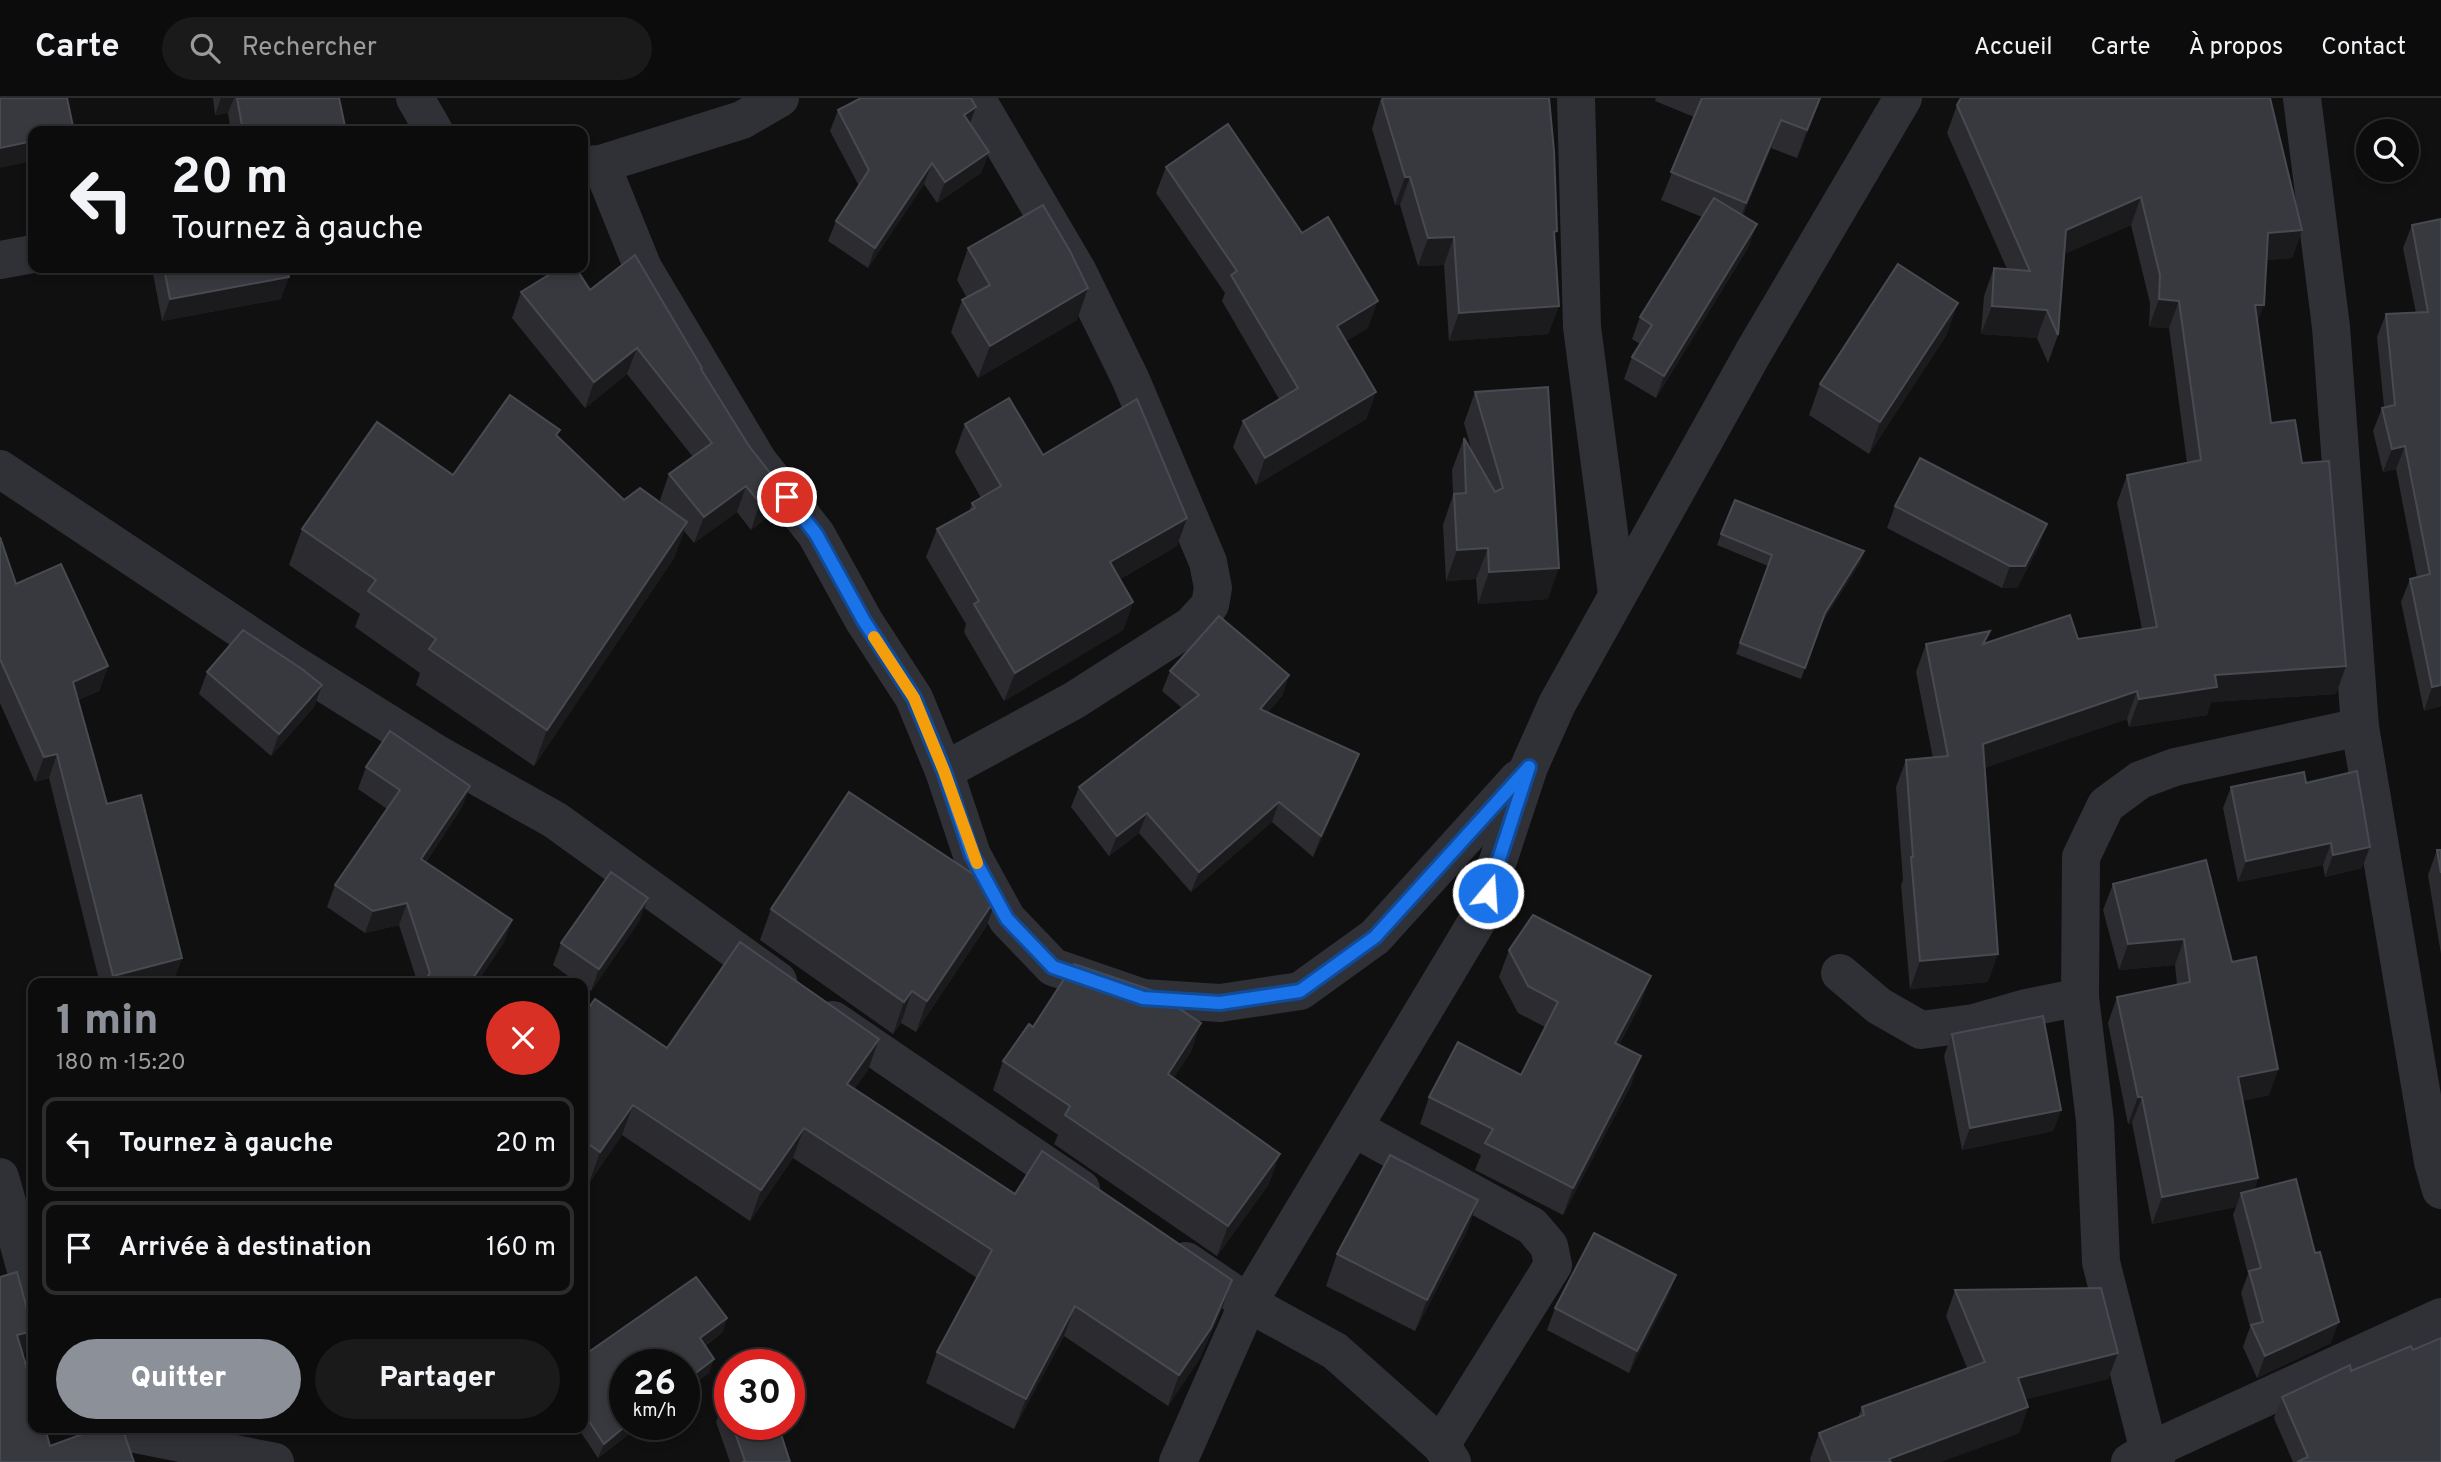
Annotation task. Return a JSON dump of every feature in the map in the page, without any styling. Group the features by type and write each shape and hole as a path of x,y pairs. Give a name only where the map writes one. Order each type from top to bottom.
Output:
{"street":[{"path":"415,98 431,126"},
{"path":"780,98 742,120 592,165 643,268 758,461 816,534 864,621 914,698 944,771 972,855 1007,919 1053,967 1143,998 1220,1003 1300,991 1375,937 1529,767"},
{"path":"944,771 1073,701 1192,625 1210,605 1213,588 1208,562 1130,378 1078,272 976,98"},
{"path":"1576,98 1582,327 1617,594"},
{"path":"1178,1462 1248,1303 1479,918 1529,767 1557,704 1753,353 1903,98"},
{"path":"2302,98 2331,327 2360,727 2433,1162 2441,1190"},
{"path":"0,260 28,255"},
{"path":"0,469 290,662 439,755 555,820 828,1016 1111,1210"},
{"path":"2360,727 2175,767 2140,780 2106,805 2081,857 2080,997 2095,1121 2101,1262 2145,1458 2441,1317"},
{"path":"1840,973 1879,1006 1922,1030 1974,1023 2026,1008 2080,997"},
{"path":"1157,1241 1248,1303 1335,1351 1447,1453 1553,1265 1549,1246 1532,1226 1354,1128"},
{"path":"0,1177 28,1277"},
{"path":"136,1433 275,1462"}],"building":[{"path":"0,98 67,98 73,126 28,126 28,142 0,148"},
{"path":"237,98 339,98 345,126 242,126"},
{"path":"861,98 971,98 976,107 964,115 989,152 945,182 932,163 875,248 836,221 869,170 838,110"},
{"path":"1383,98 1549,98 1554,151 1557,231 1554,232 1559,306 1459,313 1454,237 1428,238 1410,177 1405,177"},
{"path":"1702,98 1820,98 1807,130 1781,120 1746,203 1671,172"},
{"path":"1961,98 2270,98 2302,230 2268,233 2264,305 2255,305 2271,423 2295,420 2302,463 2329,461 2346,666 2215,675 2217,687 2139,699 2137,691 1983,744 1998,954 1920,961 1906,760 1948,756 1926,644 1990,631 1983,644 2070,615 2078,639 2157,627 2127,475 2201,460 2179,301 2159,299 2160,275 2141,197 2066,230 2058,335 2047,310 1992,306 1994,268 2030,271 1957,105"},
{"path":"1228,124 1302,233 1328,217 1378,301 1337,326 1376,392 1265,458 1243,421 1298,388 1231,275 1237,271 1166,167"},
{"path":"1714,198 1757,224 1664,376 1632,357 1652,325 1640,317"},
{"path":"1043,205 1088,288 990,346 962,300 990,285 968,248"},
{"path":"2441,219 2441,685 2432,687 2410,579 2430,574 2405,446 2392,449 2382,408 2395,405 2386,314 2428,312 2412,225"},
{"path":"635,255 749,446 781,487 760,503 746,486 704,517 669,474 712,443 637,348 594,382 521,292 552,273 579,273 590,290"},
{"path":"1898,264 1958,303 1880,422 1820,384"},
{"path":"165,273 288,273 289,277 170,299"},
{"path":"1548,387 1559,568 1489,572 1488,548 1457,550 1454,494 1466,493 1464,438 1495,492 1503,488 1475,392"},
{"path":"510,395 560,430 556,435 624,500 640,488 687,522 547,730 429,649 436,639 368,591 376,580 302,529 377,422 453,475"},
{"path":"1009,398 1043,455 1137,399 1187,518 1110,562 1133,602 1015,673 974,604 979,601 937,529 975,508 972,503 1001,486 965,424"},
{"path":"1920,458 2047,524 2025,566 2010,566 1895,506"},
{"path":"1735,500 1864,551 1825,613 1805,668 1740,643 1772,555 1721,534"},
{"path":"0,537 16,584 61,564 108,666 73,682 107,804 141,795 182,958 113,976 57,754 44,757 0,659"},
{"path":"1219,616 1289,675 1260,709 1359,754 1321,836 1279,802 1199,872 1147,813 1117,836 1079,787 1199,695 1170,671"},
{"path":"243,630 322,685 279,734 207,672"},
{"path":"390,731 470,786 421,859 512,920 473,978 426,978 430,973 407,903 373,911 335,885 400,790 366,767"},
{"path":"2357,771 2370,847 2333,855 2331,843 2246,861 2231,787 2304,772 2306,783"},
{"path":"849,792 994,888 998,895 927,1001 912,991 904,1002 771,909"},
{"path":"2437,850 2441,850 2441,873"},
{"path":"2206,860 2232,962 2256,957 2278,1069 2238,1077 2258,1178 2162,1197 2142,1097 2138,1097 2117,997 2190,982 2184,939 2128,944 2113,884"},
{"path":"611,872 648,898 599,969 561,943"},
{"path":"1533,915 1651,976 1615,1043 1641,1056 1573,1188 1485,1143 1493,1129 1429,1097 1458,1042 1521,1075 1558,1002 1528,986 1509,950"},
{"path":"740,942 879,1039 847,1084 1015,1194 1042,1151 1232,1280 1211,1328 1179,1375 1075,1306 1026,1399 937,1352 992,1250 804,1128 761,1190 633,1105 600,1152 588,1144 588,1009 595,999 667,1048"},
{"path":"1074,964 1151,990 1201,1023 1168,1074 1280,1154 1228,1226 1065,1115 1070,1106 1003,1061 1029,1024 1033,1027"},
{"path":"2043,1016 2061,1110 1970,1128 1952,1034"},
{"path":"1390,1155 1478,1200 1427,1300 1337,1254"},
{"path":"2296,1179 2315,1253 2320,1252 2339,1322 2265,1356 2251,1325 2263,1322 2249,1271 2261,1268 2241,1193"},
{"path":"1594,1233 1676,1275 1637,1351 1555,1308"},
{"path":"17,1272 28,1313 28,1332 17,1335 28,1372 28,1433 46,1433 50,1446 85,1433 124,1433 134,1462 0,1462 0,1277"},
{"path":"696,1277 727,1318 700,1338 714,1359 700,1370 700,1349 609,1349 609,1440 604,1444 588,1420 588,1353"},
{"path":"2101,1288 2118,1353 2018,1378 2028,1407 1889,1459 1891,1462 1831,1462 1819,1433 1864,1415 1862,1407 1985,1362 1955,1290"},
{"path":"2441,1338 2441,1462 2297,1462 2308,1457 2282,1397 2350,1365 2351,1371 2411,1346 2413,1350"},
{"path":"738,1440 783,1440 790,1462 742,1462 745,1461"}],"slow traffic":[{"path":"874,637 914,698 977,863"}],"route":[{"path":"787,497 816,534 864,621 914,698 944,771 972,855 1007,919 1053,967 1143,998 1220,1003 1300,991 1375,937 1529,767 1488,893"}]}
